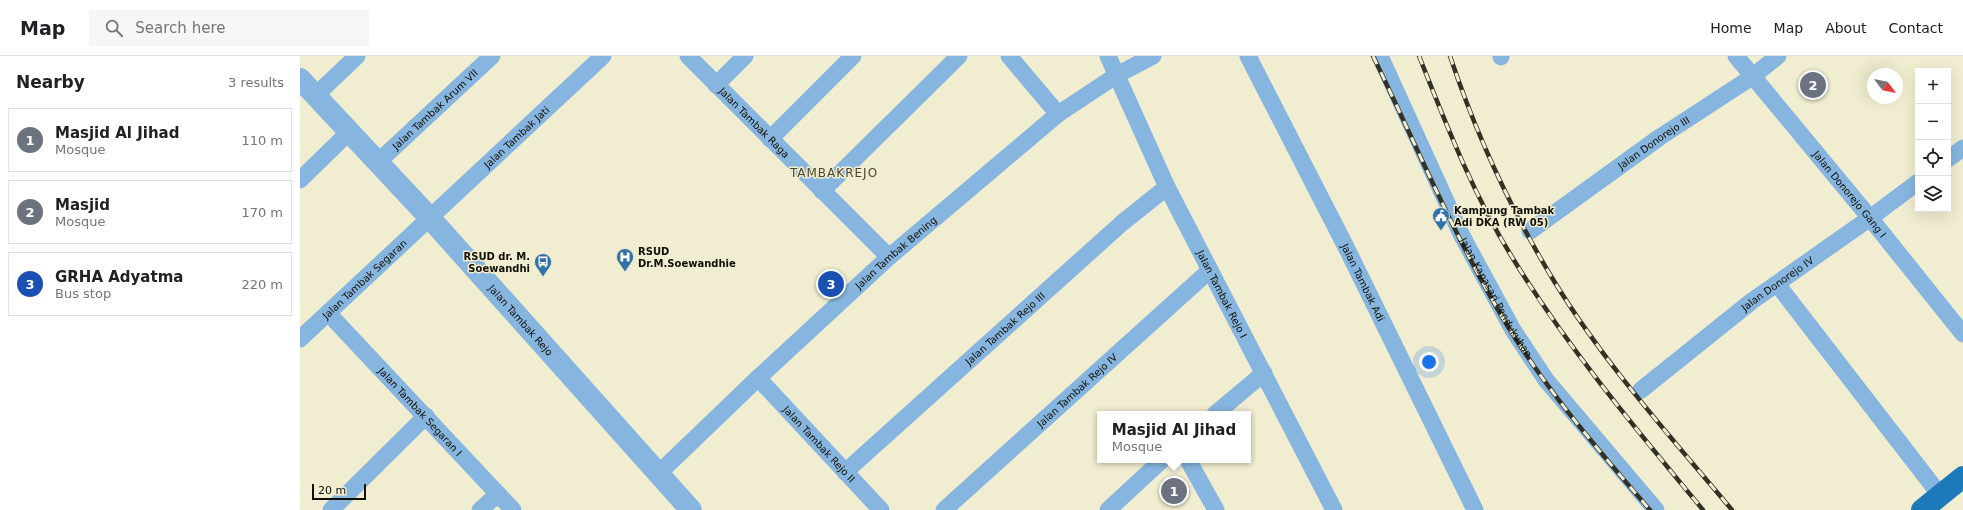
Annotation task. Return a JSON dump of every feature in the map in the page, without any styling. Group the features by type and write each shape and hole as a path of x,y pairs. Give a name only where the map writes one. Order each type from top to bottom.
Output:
{"highway":[{"path":"1922,510 1963,477"}],"street":[{"path":"315,96 357,56"},
{"name":"Jalan Tambak Arum VII","path":"377,163 492,56"},
{"name":"Jalan Tambak Jati","path":"429,217 604,56"},
{"name":"Jalan Tambak Raga","path":"688,56 889,257"},
{"path":"716,85 745,56"},
{"path":"770,139 854,56"},
{"path":"822,191 958,56"},
{"path":"1009,56 1058,114"},
{"name":"Jalan Tambak Rejo I","path":"1108,56 1167,187 1209,271 1264,373 1334,510"},
{"name":"Jalan Tambak Bening","path":"658,474 758,378 889,257 1058,114 1117,76 1153,56"},
{"name":"Jalan Tambak Adi","path":"1248,56 1344,242 1475,510"},
{"name":"Jalan Kapasari Pendukuhan","path":"1380,56 1461,234 1513,330 1546,380 1656,510"},
{"name":"Jalan Donorejo Gang I","path":"1736,56 1870,218 1963,334"},
{"name":"Jalan Donorejo III","path":"1530,231 1653,141 1752,77 1778,56"},
{"name":"Jalan Tambak Rejo","path":"300,79 429,217 691,510"},
{"path":"300,180 349,132"},
{"path":"1951,157 1963,148"},
{"name":"Jalan Donorejo IV","path":"1641,390 1739,310 1870,218 1915,184"},
{"name":"Jalan Tambak Rejo III","path":"845,472 1122,223 1167,187"},
{"name":"Jalan Tambak Segaran","path":"300,340 429,217"},
{"name":"Jalan Tambak Rejo IV","path":"944,510 1209,271"},
{"path":"1777,284 1940,495"},
{"name":"Jalan Tambak Segaran I","path":"328,313 513,510"},
{"path":"1219,411 1264,373"},
{"name":"Jalan Tambak Rejo II","path":"758,378 881,510"},
{"path":"331,510 426,416"},
{"path":"1108,510 1159,463"},
{"path":"1190,463 1216,510"},
{"path":"480,510 498,494"}],"railway":[{"path":"1373,56 1464,246 1513,335 1549,388 1650,510"},
{"path":"1419,56 1450,133 1473,184 1512,257 1556,323 1603,387 1703,510"},
{"path":"1450,56 1483,143 1523,227 1554,281 1573,311 1616,370 1732,510"}],"place":[{"name":"Masjid","path":"1813,85"},
{"name":"Kampung Tambak Adi DKA (RW 05)","path":"1441,231"},
{"name":"RSUD Dr.M.Soewandhie","path":"625,272"},
{"name":"RSUD dr. M. Soewandhi","path":"543,277"},
{"name":"GRHA Adyatma","path":"831,284"},
{"name":"Masjid Al Jihad","path":"1174,491"}],"district":[{"name":"TAMBAKREJO","path":"834,173"}]}
